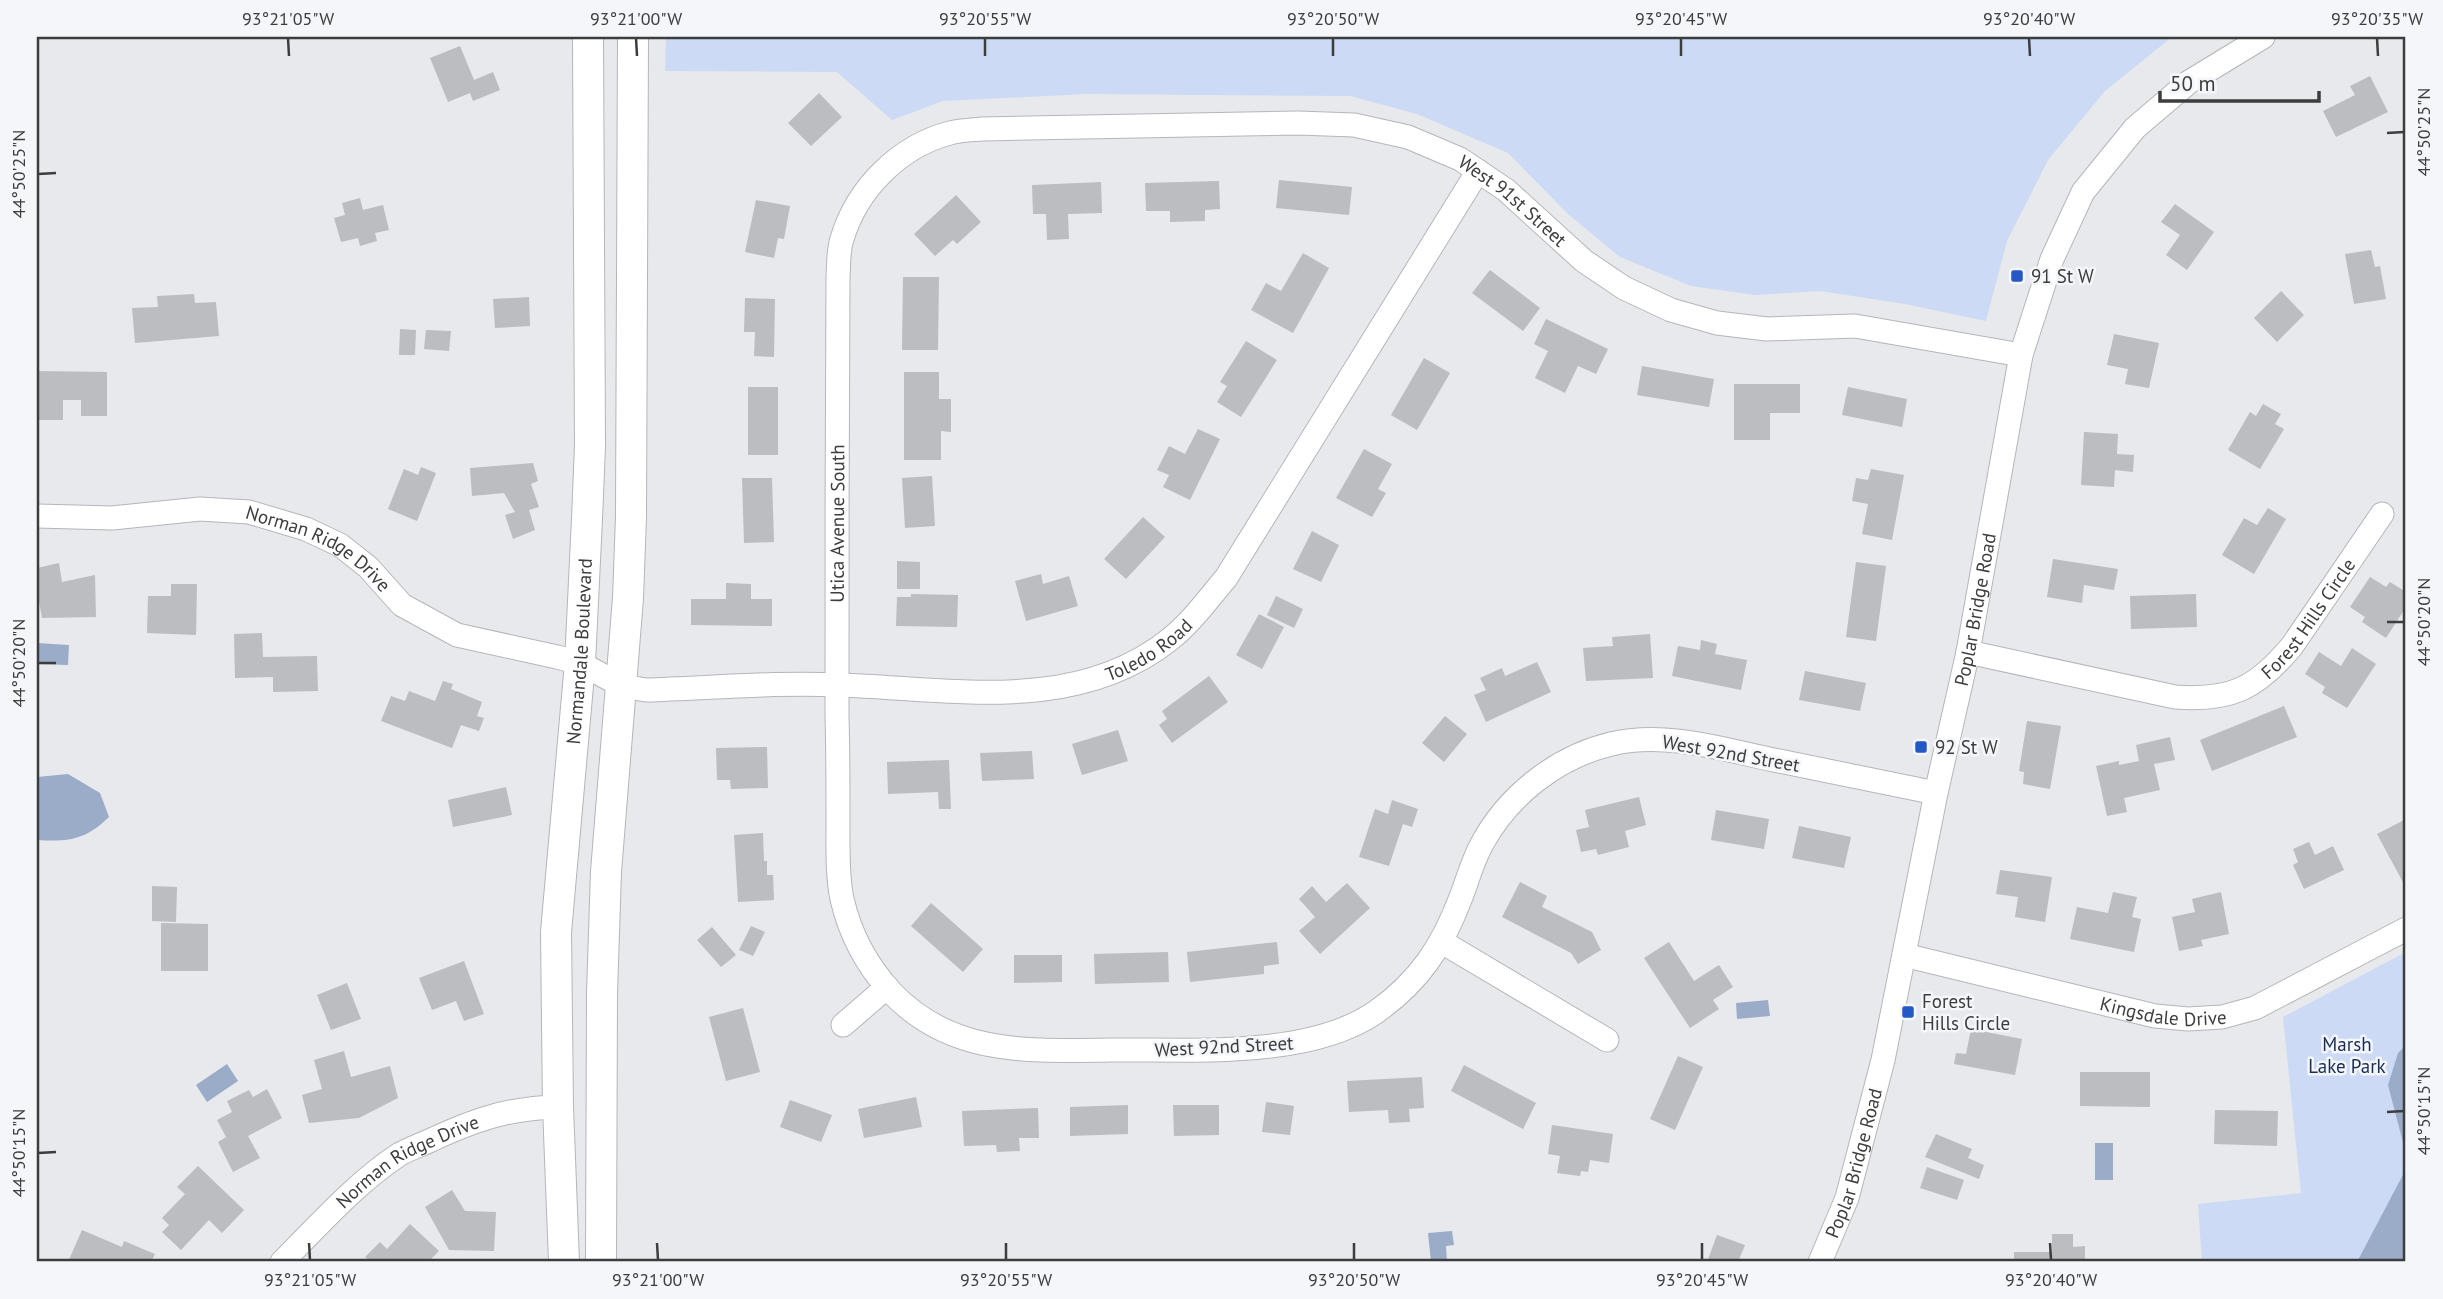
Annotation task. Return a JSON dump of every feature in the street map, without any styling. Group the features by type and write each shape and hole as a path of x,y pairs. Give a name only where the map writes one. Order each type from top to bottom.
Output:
{"main road":[{"name":"Normandale Boulevard","path":"564,1262 558,1107 556,932 580,663 590,446 588,37"},
{"path":"601,1262 605,912 622,686 631,517 633,37"}],"street":[{"name":"Poplar Bridge Road","path":"1820,1262 1847,1198 1883,1060 1936,793 1968,652 2021,355 2052,259 2083,192 2135,128 2189,82 2263,37"},
{"name":"West 91st Street","path":"983,129 1298,123 1354,125 1408,137 1460,159 1506,190 1584,261 1624,288 1671,310 1717,323 1767,329 1855,326 2021,355"},
{"name":"Utica Avenue South","path":"887,986 851,932 841,895 838,857 838,276 841,240 856,206 877,178 899,157 923,142 952,132 983,129"},
{"name":"Toledo Road","path":"580,663 622,686 646,690 837,685 1014,693 1056,689 1096,679 1125,667 1169,640 1226,578 1478,172"},
{"name":"Norman Ridge Drive","path":"37,516 56,519 112,518 200,509 249,512 306,530 340,545 368,567 402,605 457,635 580,663"},
{"name":"Forest Hills Circle","path":"1968,652 2175,697 2203,699 2230,694 2255,683 2275,667 2382,514"},
{"name":"West 92nd Street","path":"887,986 895,996 926,1020 958,1038 997,1048 1035,1051 1259,1047 1299,1043 1339,1031 1375,1013 1405,987 1433,957 1442,942 1481,844 1505,809 1535,780 1571,758 1611,744 1651,739 1693,743 1936,793"},
{"name":"Kingsdale Drive","path":"1904,955 2155,1016 2188,1019 2222,1017 2255,1009 2406,929"},
{"path":"1442,942 1607,1040"},
{"path":"844,1025 887,986"},
{"name":"Norman Ridge Drive","path":"282,1262 344,1200 401,1154 453,1129 496,1113 558,1107"}],"green space":[{"path":"666,37 2172,37 2105,91 2048,160 2007,241 1986,321 1905,304 1820,291 1755,295 1691,286 1620,257 1568,214 1508,153 1417,114 1350,96 1086,94 943,101 892,120 837,72 665,71"},
{"name":"Marsh Lake Park","path":"2406,952 2406,1262 2202,1262 2198,1204 2301,1193 2283,1017"}],"shaded area":[{"path":"37,643 69,645 68,665 37,664"},
{"path":"68,774 100,793 109,817 92,831 76,838 37,840 37,777"},
{"path":"1768,1000 1770,1016 1737,1019 1736,1003"},
{"path":"2406,1045 2406,1154 2388,1085 2398,1053"},
{"path":"227,1064 238,1081 207,1102 196,1085"},
{"path":"2095,1143 2113,1143 2113,1180 2095,1180"},
{"path":"2406,1169 2406,1262 2357,1262"},
{"path":"1452,1231 1454,1245 1446,1246 1447,1262 1431,1262 1428,1233"}],"building":[{"path":"460,46 474,80 493,72 500,90 473,101 470,93 448,102 430,58"},
{"path":"2370,76 2388,112 2336,137 2323,111 2355,95 2350,86"},
{"path":"819,93 842,117 811,146 788,123"},
{"path":"1279,180 1352,187 1349,215 1276,208"},
{"path":"1219,181 1220,209 1205,210 1205,221 1170,222 1170,211 1146,211 1145,183"},
{"path":"1101,182 1102,213 1068,214 1069,239 1047,240 1046,214 1033,214 1032,185"},
{"path":"956,195 981,222 957,244 953,240 935,256 914,234"},
{"path":"360,198 363,210 383,205 389,230 375,233 377,241 360,246 358,238 341,242 334,218 345,215 342,203"},
{"path":"756,200 790,206 784,239 778,238 774,258 745,252"},
{"path":"2175,204 2214,232 2187,270 2166,255 2180,235 2161,222"},
{"path":"2371,250 2375,267 2380,266 2386,299 2354,304 2345,254"},
{"path":"1303,253 1329,268 1293,333 1251,310 1266,283 1281,291"},
{"path":"1490,270 1540,308 1523,331 1472,293"},
{"path":"903,277 939,277 938,350 902,350"},
{"path":"2281,291 2304,315 2277,342 2254,318"},
{"path":"194,294 195,303 216,302 219,336 135,343 132,308 158,307 157,296"},
{"path":"529,297 530,326 495,328 493,299"},
{"path":"745,298 775,299 774,357 754,356 755,332 744,332"},
{"path":"1546,319 1608,349 1596,374 1578,366 1565,393 1535,378 1548,351 1534,344"},
{"path":"400,329 416,330 415,355 399,355"},
{"path":"426,330 451,331 449,351 424,349"},
{"path":"2114,334 2159,343 2149,388 2125,384 2128,369 2107,365"},
{"path":"1246,341 1277,360 1241,417 1217,402 1227,386 1220,382"},
{"path":"1424,358 1450,373 1417,430 1391,415"},
{"path":"1642,366 1714,379 1709,407 1637,395"},
{"path":"37,371 107,372 107,416 81,416 81,400 63,400 63,420 37,420"},
{"path":"904,372 939,372 939,399 951,399 951,432 941,431 941,460 904,460"},
{"path":"1734,384 1800,384 1800,413 1770,413 1770,440 1734,440"},
{"path":"748,387 778,387 778,455 748,455"},
{"path":"1848,387 1907,399 1902,427 1842,415"},
{"path":"2263,404 2281,414 2275,424 2284,429 2260,469 2228,450 2250,412 2256,416"},
{"path":"1198,429 1220,439 1190,500 1163,487 1169,475 1157,470 1169,446 1185,454"},
{"path":"2084,432 2118,434 2117,454 2134,455 2133,472 2115,470 2114,487 2081,485"},
{"path":"1364,449 1392,464 1378,489 1386,493 1372,517 1336,498"},
{"path":"533,463 538,481 531,484 539,507 529,510 535,530 513,539 505,515 515,512 504,493 472,496 470,468"},
{"path":"421,467 436,473 417,521 388,509 404,469 418,475"},
{"path":"1871,469 1904,475 1892,540 1862,534 1868,504 1852,501 1856,478 1868,480"},
{"path":"932,476 935,526 905,528 902,478"},
{"path":"742,478 772,478 774,542 744,543"},
{"path":"2268,508 2286,519 2254,574 2222,555 2244,518 2257,525"},
{"path":"1143,517 1165,537 1126,579 1104,559"},
{"path":"1312,531 1339,545 1321,582 1293,569"},
{"path":"2053,559 2118,569 2114,590 2084,585 2082,603 2047,597"},
{"path":"897,561 920,562 920,589 897,589"},
{"path":"1856,562 1886,566 1876,641 1846,637"},
{"path":"59,563 62,582 95,575 96,617 42,618 37,590 37,568"},
{"path":"1041,574 1043,584 1069,576 1078,606 1026,621 1015,581"},
{"path":"2370,577 2386,587 2390,582 2406,592 2406,607 2386,638 2362,622 2365,617 2350,607"},
{"path":"726,583 751,584 751,599 772,599 772,626 691,625 691,599 726,599"},
{"path":"171,584 197,584 196,635 147,633 148,596 171,596"},
{"path":"911,594 958,595 957,627 896,626 897,597 911,597"},
{"path":"2196,594 2197,627 2131,629 2130,596"},
{"path":"1276,596 1303,609 1294,628 1267,615"},
{"path":"1259,614 1284,627 1262,669 1236,655"},
{"path":"262,633 263,657 317,656 318,691 273,692 273,677 235,678 234,634"},
{"path":"1650,634 1653,678 1586,681 1583,648 1613,646 1612,637"},
{"path":"1701,640 1717,644 1715,654 1747,660 1741,690 1672,676 1678,646 1700,650"},
{"path":"2352,648 2376,664 2347,708 2322,693 2325,687 2305,674 2319,652 2341,666"},
{"path":"1537,662 1551,692 1486,722 1474,695 1486,690 1480,678 1502,668 1505,676"},
{"path":"1805,671 1866,683 1860,711 1799,700"},
{"path":"1209,676 1228,702 1172,743 1159,725 1167,719 1162,711"},
{"path":"443,681 453,684 451,689 482,702 477,716 484,718 479,731 461,725 452,748 381,721 391,696 405,701 409,691 435,701"},
{"path":"2284,706 2297,737 2212,771 2200,740"},
{"path":"1445,716 1467,734 1444,762 1422,743"},
{"path":"2027,721 2061,726 2050,789 2023,784 2024,772 2019,771"},
{"path":"1118,730 1128,761 1082,775 1072,744"},
{"path":"2170,737 2175,760 2154,764 2160,790 2124,798 2127,812 2107,816 2096,766 2119,761 2119,765 2139,761 2136,745"},
{"path":"767,747 768,788 731,789 730,780 717,780 716,748"},
{"path":"1032,751 1034,779 982,781 980,753"},
{"path":"949,760 951,809 939,809 938,792 888,794 887,762"},
{"path":"506,787 512,815 453,827 448,800"},
{"path":"1639,797 1646,825 1625,831 1629,847 1598,855 1596,849 1581,852 1576,830 1589,827 1585,810"},
{"path":"1392,800 1418,809 1412,827 1403,824 1389,866 1359,857 1375,809 1388,814"},
{"path":"1716,810 1769,819 1764,849 1711,840"},
{"path":"2406,819 2406,888 2377,834"},
{"path":"1799,826 1851,837 1844,868 1792,858"},
{"path":"763,833 764,861 767,861 767,875 773,875 774,900 738,902 734,835"},
{"path":"2309,842 2315,855 2333,846 2344,870 2304,889 2293,865 2298,862 2293,849"},
{"path":"2000,870 2052,877 2045,922 2015,917 2018,897 1996,894"},
{"path":"1520,882 1547,896 1542,907 1592,932 1601,950 1578,964 1571,953 1502,917"},
{"path":"1347,883 1370,908 1320,954 1299,931 1315,917 1299,899 1312,886 1326,902"},
{"path":"152,886 177,887 176,922 152,921"},
{"path":"2113,892 2137,897 2132,917 2141,919 2134,952 2070,939 2077,907 2108,913"},
{"path":"2221,892 2229,934 2201,940 2203,946 2179,951 2172,917 2195,912 2192,899"},
{"path":"931,903 983,949 963,972 911,926"},
{"path":"161,923 208,924 208,971 161,971"},
{"path":"751,926 765,932 753,956 739,950"},
{"path":"712,927 736,955 721,967 697,940"},
{"path":"1277,942 1279,964 1264,966 1264,974 1190,982 1187,952"},
{"path":"1669,942 1694,981 1719,965 1733,987 1713,1000 1719,1009 1690,1028 1644,958"},
{"path":"1168,952 1169,982 1095,984 1094,954"},
{"path":"1014,955 1062,955 1062,982 1014,983"},
{"path":"464,961 484,1014 464,1021 456,1001 432,1010 419,978"},
{"path":"347,983 361,1019 331,1030 317,995"},
{"path":"743,1008 760,1072 726,1081 709,1017"},
{"path":"1971,1029 2022,1039 2015,1075 1954,1064 1956,1053 1966,1054"},
{"path":"344,1051 351,1077 390,1066 398,1098 359,1118 309,1123 302,1095 322,1089 314,1060"},
{"path":"1678,1056 1703,1067 1675,1130 1650,1119"},
{"path":"1464,1065 1536,1103 1523,1129 1451,1091"},
{"path":"2080,1072 2150,1072 2150,1107 2080,1106"},
{"path":"1422,1077 1424,1108 1409,1109 1410,1122 1389,1123 1388,1110 1349,1112 1347,1081"},
{"path":"267,1089 282,1118 248,1136 260,1158 233,1172 218,1142 226,1137 217,1120 232,1112 227,1101 249,1090 253,1097"},
{"path":"916,1097 922,1127 864,1138 858,1109"},
{"path":"790,1100 832,1115 821,1142 780,1127"},
{"path":"1266,1102 1294,1106 1290,1135 1262,1132"},
{"path":"1128,1105 1128,1134 1070,1136 1070,1107"},
{"path":"1173,1105 1219,1105 1219,1135 1174,1136"},
{"path":"1038,1108 1039,1138 1019,1138 1020,1151 997,1152 996,1145 964,1146 962,1111"},
{"path":"2215,1110 2278,1111 2277,1146 2214,1144"},
{"path":"1552,1125 1613,1134 1609,1163 1590,1160 1588,1172 1581,1171 1580,1176 1557,1173 1560,1156 1548,1154"},
{"path":"1936,1134 1972,1149 1968,1158 1984,1165 1979,1179 1925,1157"},
{"path":"198,1166 244,1210 222,1233 209,1220 181,1250 162,1232 169,1225 162,1218 185,1194 177,1187"},
{"path":"1927,1167 1964,1180 1957,1200 1920,1188"},
{"path":"452,1190 465,1211 496,1212 494,1251 449,1250 425,1207"},
{"path":"410,1224 439,1251 428,1262 371,1262 365,1257 380,1242 387,1249"},
{"path":"82,1230 122,1247 124,1241 155,1254 151,1262 68,1262"},
{"path":"2052,1234 2073,1234 2073,1247 2085,1246 2085,1262 2014,1262 2014,1252 2052,1252"},
{"path":"1717,1235 1745,1245 1738,1262 1707,1262"}],"place":[{"name":"91 St W","path":"2017,276"},
{"name":"92 St W","path":"1921,747"},
{"name":"Forest Hills Circle","path":"1908,1012"}]}
